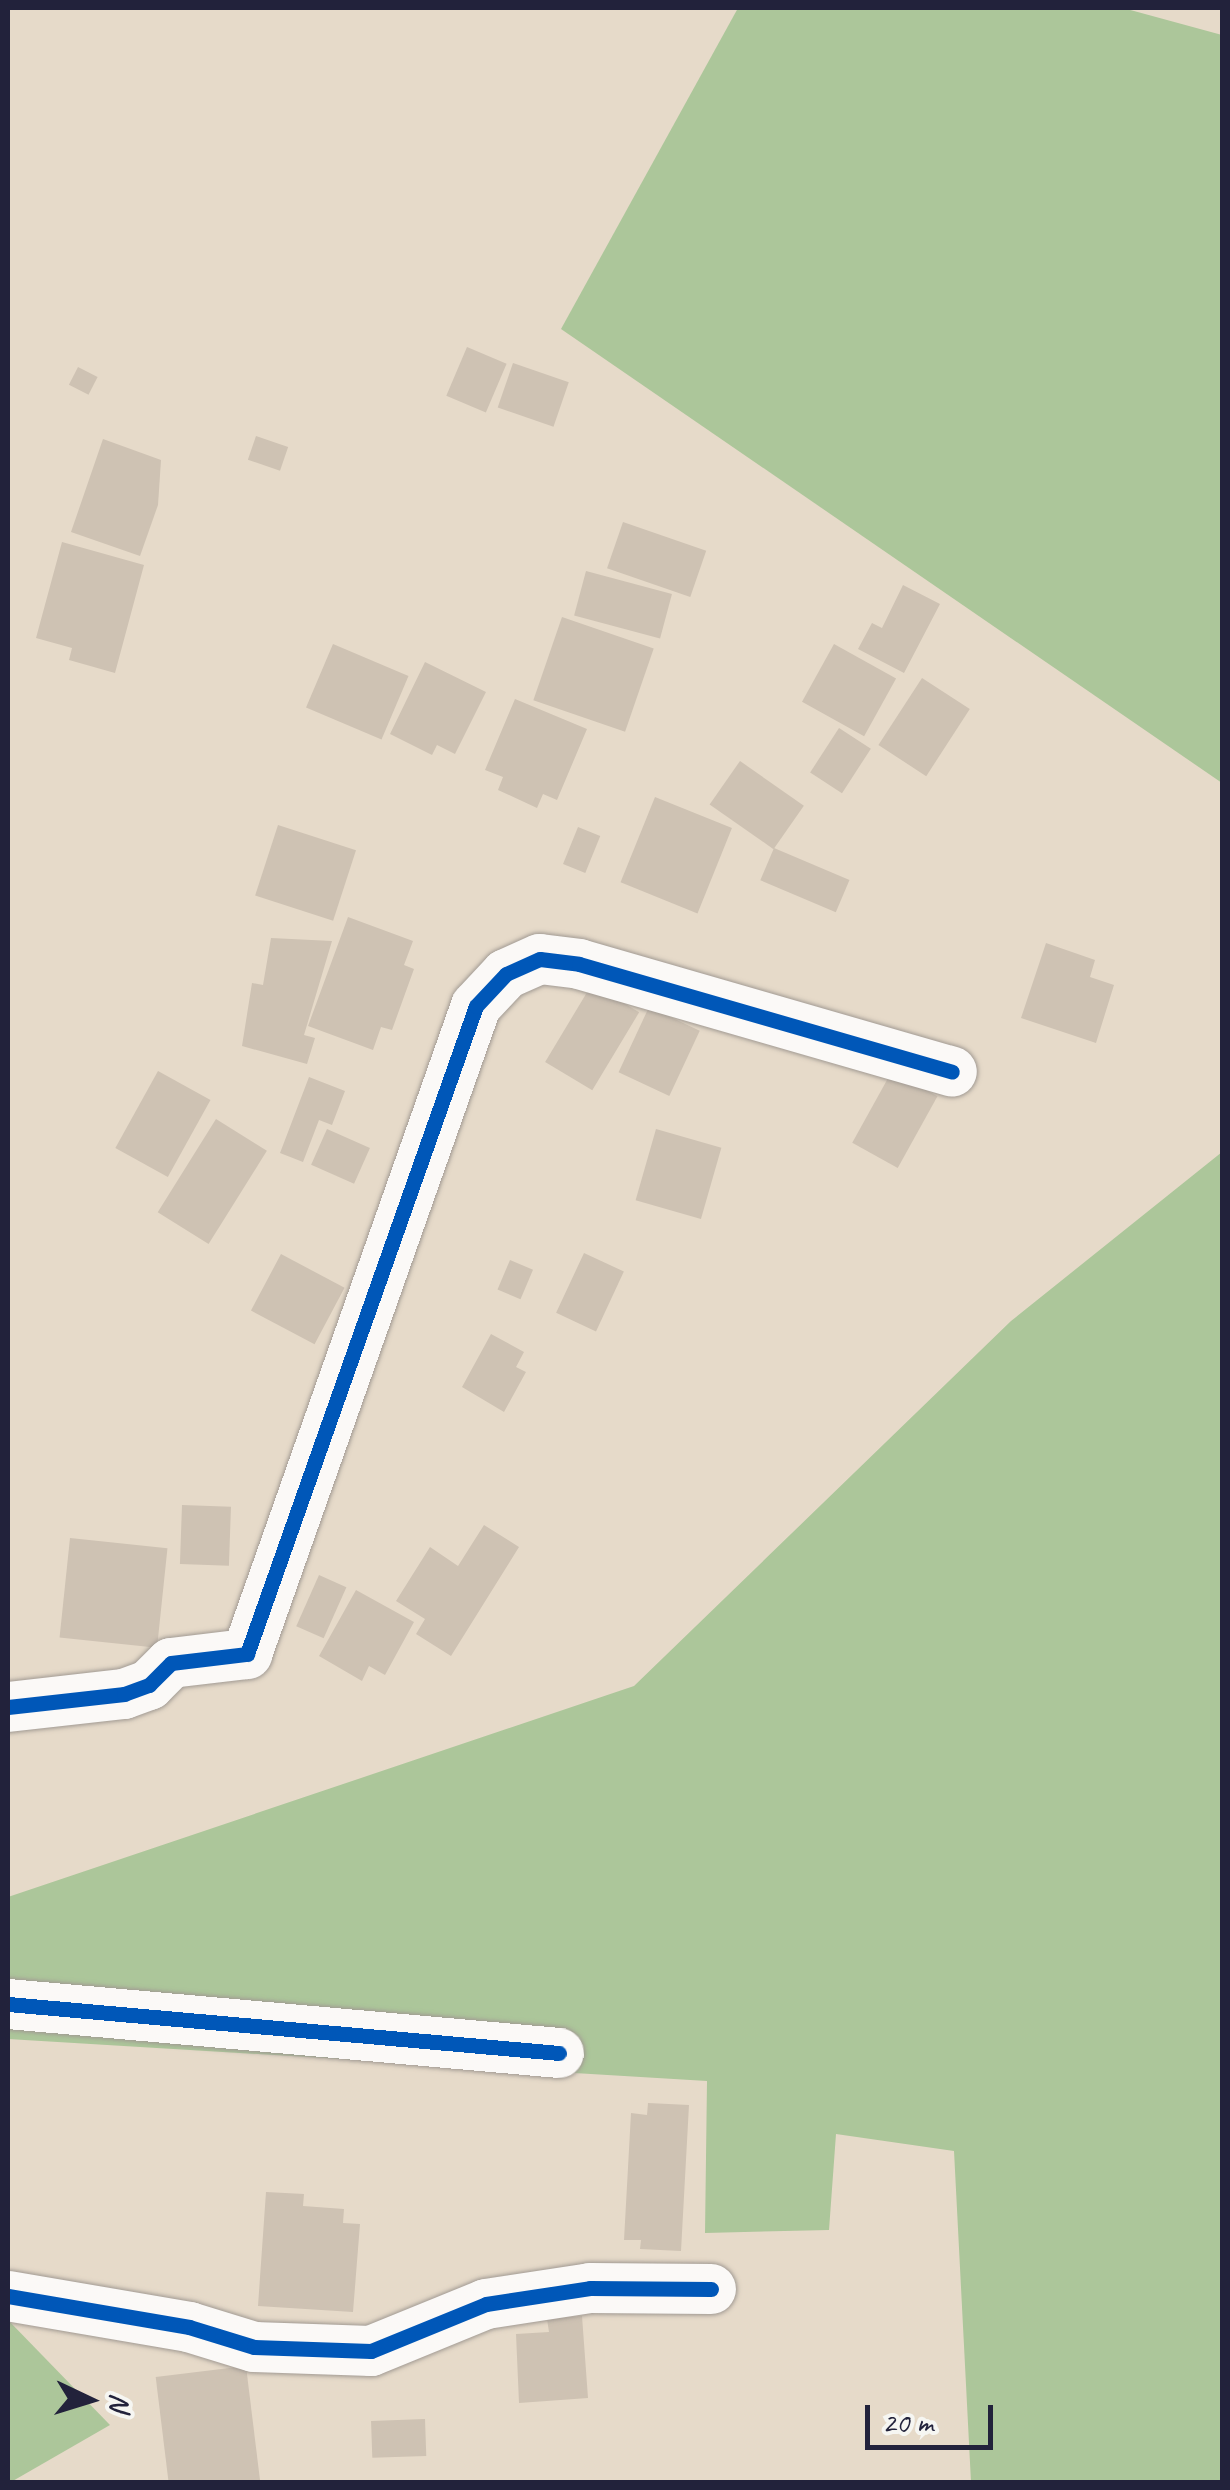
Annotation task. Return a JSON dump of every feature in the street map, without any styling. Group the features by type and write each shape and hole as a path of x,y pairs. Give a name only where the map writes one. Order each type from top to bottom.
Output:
{"street":[{"path":"8,1707 124,1694 149,1684 171,1663 247,1654 476,1006 506,974 540,959 580,964 952,1072"},
{"path":"8,2004 559,2053"},
{"path":"8,2296 189,2327 254,2347 370,2352 486,2304 590,2288 711,2288"}],"green space":[{"path":"738,8 1123,8 1222,35 1222,783 561,329"},
{"path":"1222,1152 1222,2482 971,2482 954,2151 836,2134 829,2230 705,2233 707,2081 8,2039 8,1897 634,1686 1011,1321"},
{"path":"8,2320 110,2425 11,2482 8,2482"}],"building":[{"path":"467,347 507,364 486,413 446,396"},
{"path":"513,363 569,382 553,427 498,407"},
{"path":"78,367 98,377 89,395 69,385"},
{"path":"256,436 288,447 280,471 248,460"},
{"path":"103,439 161,460 158,505 140,556 71,532"},
{"path":"623,522 706,551 690,597 607,568"},
{"path":"62,542 144,565 115,673 69,660 72,648 36,638"},
{"path":"586,571 672,594 660,638 574,615"},
{"path":"903,585 940,604 904,673 858,649 872,623 882,628"},
{"path":"562,617 654,649 625,732 533,700"},
{"path":"333,644 408,676 382,740 306,708"},
{"path":"834,644 896,678 864,736 802,702"},
{"path":"425,662 486,692 455,754 437,745 432,755 390,734"},
{"path":"922,678 970,709 926,776 878,745"},
{"path":"515,699 587,729 557,800 543,794 537,808 498,790 503,777 485,770"},
{"path":"839,728 871,749 842,793 810,772"},
{"path":"740,761 804,806 773,849 710,804"},
{"path":"655,797 732,828 697,913 621,882"},
{"path":"278,825 356,850 333,921 255,895"},
{"path":"578,827 600,836 585,873 563,864"},
{"path":"774,848 849,880 836,912 760,880"},
{"path":"348,917 413,941 404,965 414,969 392,1030 381,1027 373,1050 308,1026"},
{"path":"271,938 332,941 304,1035 315,1038 307,1064 242,1046 252,983 263,985"},
{"path":"1046,943 1095,960 1090,977 1114,985 1096,1043 1021,1018"},
{"path":"592,984 639,1012 592,1090 545,1062"},
{"path":"649,1007 700,1031 669,1096 619,1072"},
{"path":"158,1071 210,1100 168,1177 115,1148"},
{"path":"892,1071 937,1096 898,1168 852,1143"},
{"path":"309,1077 345,1091 332,1125 319,1120 303,1162 280,1153"},
{"path":"216,1119 267,1151 209,1244 158,1212"},
{"path":"327,1129 370,1148 354,1184 311,1165"},
{"path":"656,1129 721,1148 701,1219 636,1200"},
{"path":"584,1253 624,1272 596,1331 556,1313"},
{"path":"281,1254 345,1288 315,1344 251,1311"},
{"path":"510,1260 533,1270 521,1299 497,1289"},
{"path":"491,1334 524,1352 516,1367 526,1372 504,1412 462,1387"},
{"path":"182,1505 231,1507 229,1566 180,1564"},
{"path":"484,1525 519,1547 451,1656 416,1634 425,1619 396,1601 430,1547 458,1566"},
{"path":"70,1538 167,1548 157,1648 60,1637"},
{"path":"319,1575 346,1587 324,1638 296,1626"},
{"path":"356,1590 414,1622 385,1675 369,1666 362,1681 319,1656"},
{"path":"648,2103 689,2105 681,2251 640,2249 641,2240 624,2240 631,2113 647,2115"},
{"path":"266,2192 304,2194 303,2206 344,2209 343,2223 360,2224 353,2312 258,2306"},
{"path":"582,2316 588,2398 519,2403 516,2334 549,2332 547,2319"},
{"path":"246,2366 260,2482 169,2482 156,2377"},
{"path":"425,2419 426,2456 372,2458 371,2421"}],"cycle path":[{"path":"8,1707 124,1694 149,1685 171,1663 247,1654 476,1006 506,974 540,959 579,964 952,1072"},
{"path":"8,2004 559,2053"},
{"path":"8,2296 189,2327 254,2347 371,2351 486,2304 590,2288 711,2289"}]}
